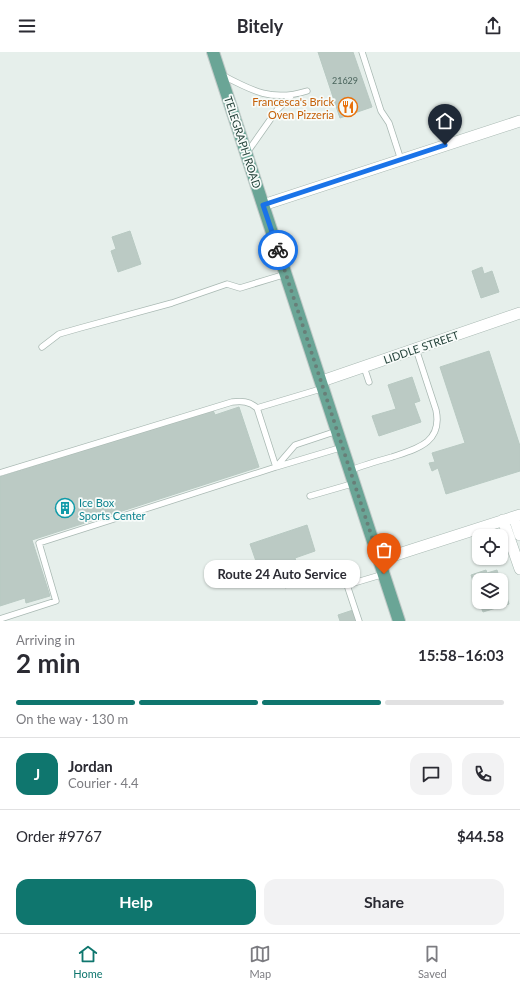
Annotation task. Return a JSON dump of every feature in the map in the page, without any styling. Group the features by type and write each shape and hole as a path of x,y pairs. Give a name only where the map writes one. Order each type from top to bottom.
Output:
{"main road":[{"name":"TELEGRAPH ROAD","path":"213,52 323,384 399,621"}],"street":[{"path":"263,205 520,121"},
{"name":"LIDDLE STREET","path":"323,384 364,367 520,313"},
{"path":"380,560 512,518"},
{"path":"512,518 520,535"},
{"path":"512,518 520,568"}],"lane":[{"path":"362,52 381,111 389,123 401,160"},
{"path":"220,74 253,91 269,95 291,96 307,91"},
{"path":"246,154 277,110 291,96"},
{"path":"42,347 59,334 172,303 227,284 240,288 286,274"},
{"path":"350,470 420,447 434,433 438,419 416,349"},
{"path":"364,367 369,382"},
{"path":"257,408 323,384"},
{"path":"0,473 232,402 243,401 251,403 257,408 276,467"},
{"path":"276,467 294,445 338,431"},
{"path":"0,618 56,601 39,543 343,446"},
{"path":"310,496 355,482"},
{"path":"359,621 347,585 384,574"}],"building":[{"path":"318,52 353,52 372,107 340,118"},
{"path":"130,231 141,264 118,272 111,251 116,249 112,237"},
{"path":"482,267 484,274 492,271 499,292 481,298 472,271"},
{"path":"489,351 520,446 520,471 446,494 438,468 432,471 429,463 435,462 432,453 465,443 440,367"},
{"path":"412,377 420,401 414,403 421,422 379,436 372,416 396,409 388,385"},
{"name":"Ice Box Sports Center","path":"239,407 259,467 32,540 50,596 26,603 25,598 0,606 0,477 213,410 215,415"},
{"path":"307,525 315,551 295,558 303,583 285,588 277,563 259,570 250,544"},
{"path":"486,570 487,573 477,573"},
{"path":"497,570 498,573 487,573"},
{"path":"482,609 493,609 483,612"},
{"path":"353,610 356,621 340,621 338,615"}],"way so far":[{"path":"278,250 384,574"}],"place":[{"name":"Francesca's Brick Oven Pizzeria","path":"348,107"},
{"name":"Ice Box Sports Center","path":"65,508"},
{"name":"Route 24 Auto Service","path":"384,574"}],"route":[{"path":"278,250 263,205 445,145"}]}
